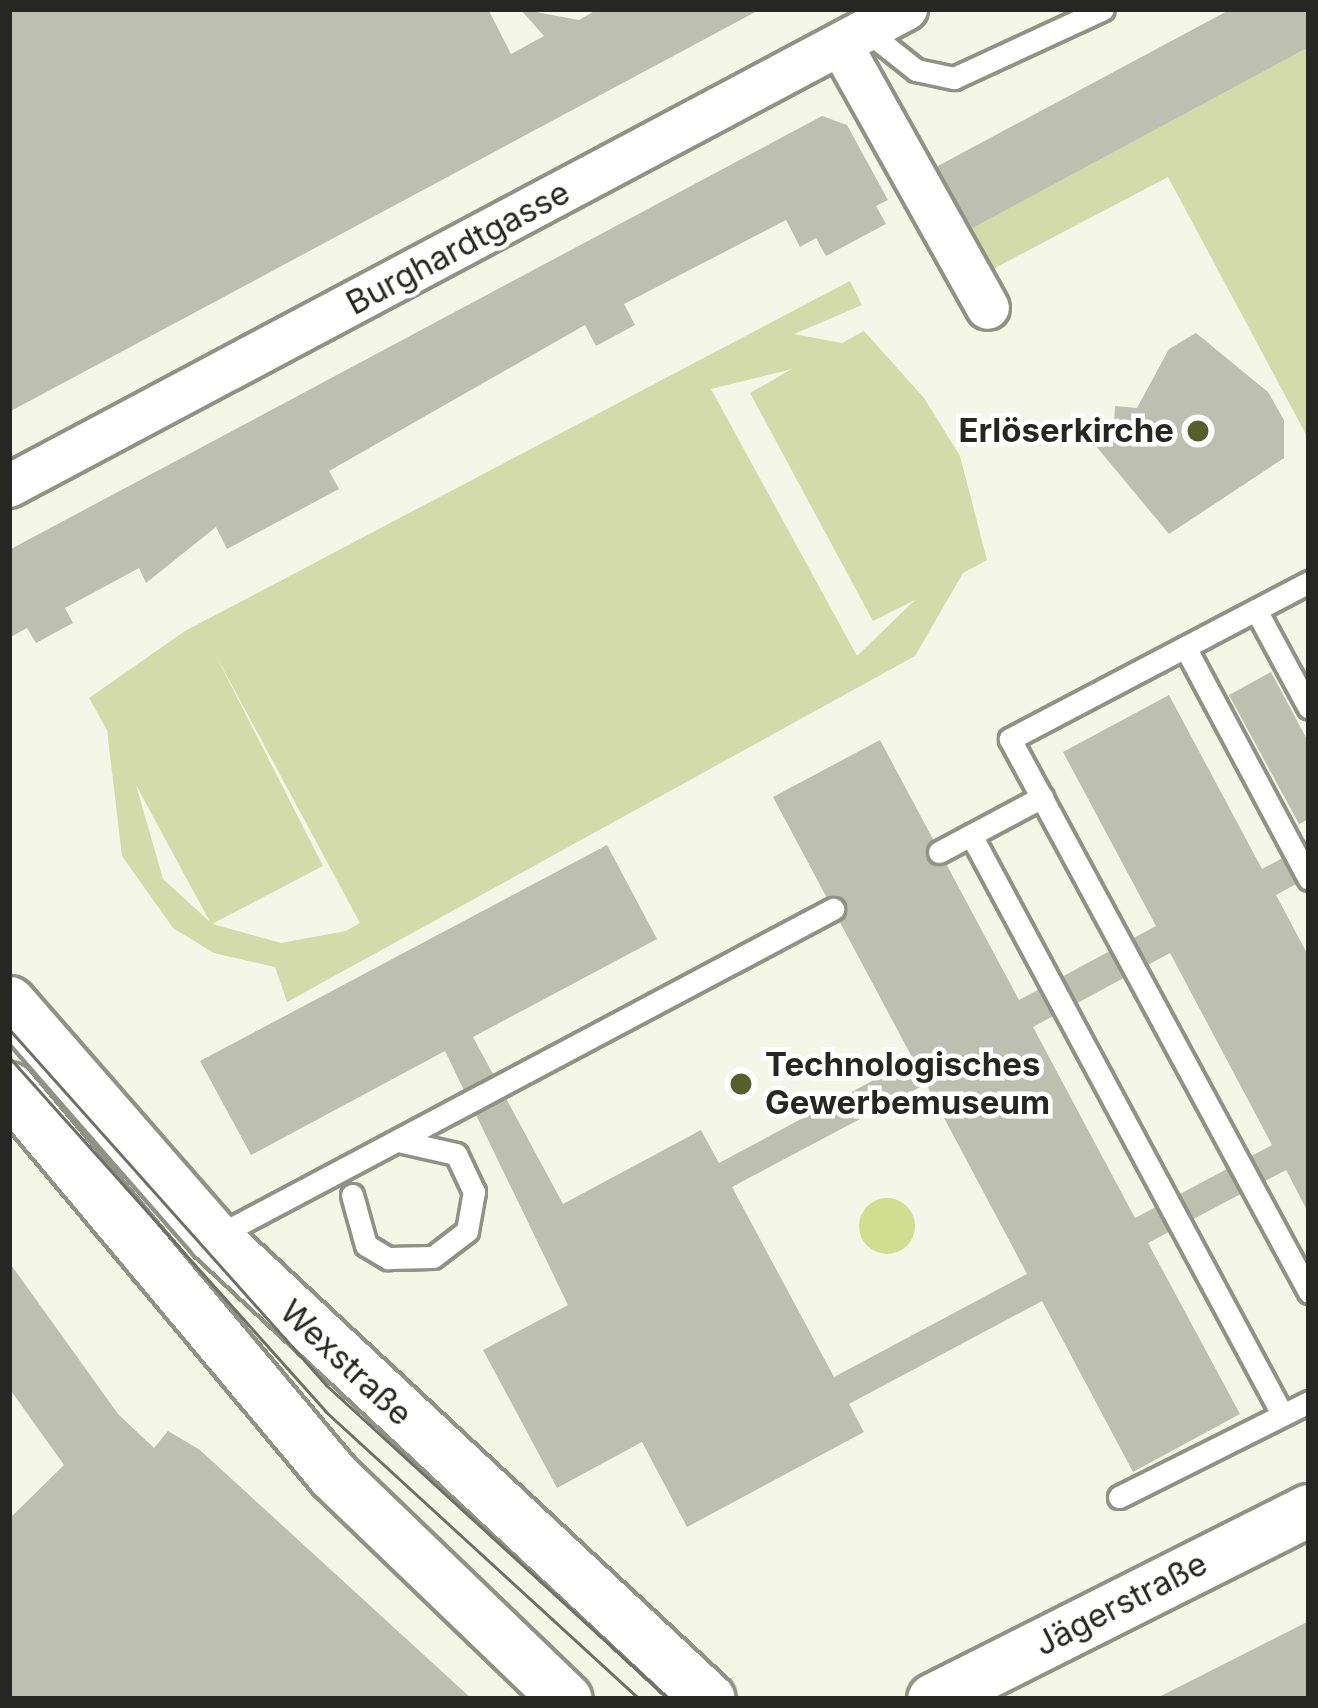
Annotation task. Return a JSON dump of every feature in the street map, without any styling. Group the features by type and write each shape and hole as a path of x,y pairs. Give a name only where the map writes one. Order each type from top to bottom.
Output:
{"street":[{"name":"Burghardtgasse","path":"9,486 905,9"},
{"path":"854,38 988,308"},
{"name":"Wexstraße","path":"9,1002 214,1237 709,1699"},
{"name":"Wexstraße","path":"9,1088 334,1475 566,1699"},
{"name":"Jägerstraße","path":"933,1699 1309,1510"}],"lane":[{"path":"854,38 916,70 954,78 1103,9"},
{"path":"1309,582 1010,740 1309,1292"},
{"path":"1256,610 1309,708"},
{"path":"1185,647 1309,879"},
{"path":"939,852 1042,797"},
{"path":"971,835 1280,1410"},
{"path":"214,1237 832,908"},
{"path":"352,1195 352,1221 388,1258 433,1258 467,1231 474,1192 456,1154 399,1141"},
{"path":"1119,1497 1280,1410 1309,1402"}],"shaded area":[{"path":"1309,47 1309,440 1168,177 991,270 969,230"},
{"path":"850,281 862,305 794,334 842,343 864,331 924,398 960,456 987,560 963,573 915,656 287,1002 275,967 214,953 173,928 122,856 107,730 89,698 185,631","holes":["792,369 750,393 873,621 915,600 857,656 711,389","215,654 360,923 346,931 281,943 212,924 323,866","136,785 209,921 163,879"]},
{"path":"887,1198 907,1206 915,1226 907,1246 887,1254 867,1246 859,1226 867,1206"}],"building":[{"path":"9,9 488,9 511,54 544,36 520,9 579,20 598,9 761,9 9,412"},
{"path":"1231,9 1309,9 1309,47 969,230 936,167"},
{"path":"822,116 847,125 888,200 876,206 886,224 826,256 816,238 800,247 786,220 624,304 635,325 596,346 585,325 329,471 339,489 227,549 216,527 146,583 139,568 65,608 73,623 36,643 27,628 9,638 9,550"},
{"name":"Erlöserkirche","path":"1196,333 1268,392 1284,420 1284,458 1169,534 1095,445 1113,443 1115,406 1137,408 1169,349"},
{"path":"1271,672 1309,743 1309,819 1299,824 1229,695"},
{"path":"1169,695 1262,869 1309,844 1309,877 1276,895 1309,957 1309,1214 1286,1170 1148,1243 1240,1414 1133,1472 1042,1301 849,1404 864,1432 687,1527 642,1442 557,1488 483,1350 568,1305 445,1051 251,1155 200,1061 607,845 657,939 473,1037 563,1204 701,1130 719,1163 913,1059 773,797 880,740 1019,1000 1156,926 1063,752","holes":["1170,953 1272,1145 1135,1218 1033,1027","926,1084 1027,1274 834,1377 732,1187"]},
{"path":"9,1262 118,1414 154,1448 168,1431 200,1450 472,1699 9,1699 9,1519 64,1465 9,1388"},
{"path":"1309,1621 1309,1699 1155,1699"}],"tram line":[{"path":"9,1029 326,1385 669,1699"},
{"path":"9,1057 325,1411 639,1699"}],"place":[{"name":"Erlöserkirche","path":"1198,431"},
{"name":"Technologisches Gewerbemuseum","path":"741,1084"}]}
